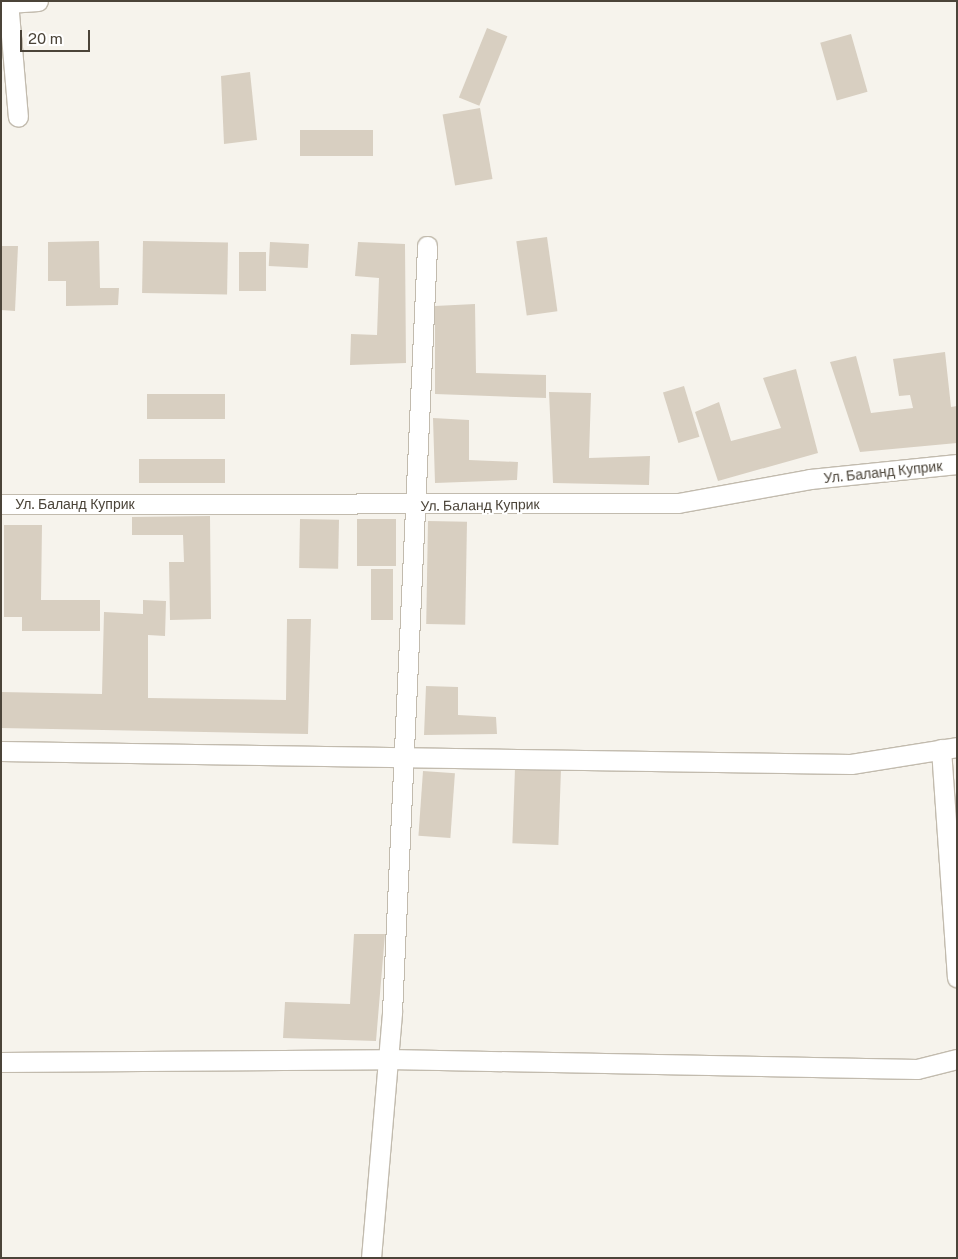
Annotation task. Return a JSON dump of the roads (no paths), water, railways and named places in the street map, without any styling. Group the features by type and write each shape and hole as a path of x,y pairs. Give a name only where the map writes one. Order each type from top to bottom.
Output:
{"street":[{"path":"18,117 8,2 38,1"},
{"path":"371,1258 388,1059 417,505 427,246"},
{"name":"Ул. Баланд Куприк","path":"1,504 417,505 678,503 810,479 957,464"},
{"path":"1,751 404,759 851,764 949,748 957,977"},
{"path":"1,1062 388,1059 917,1069 957,1059"}]}
